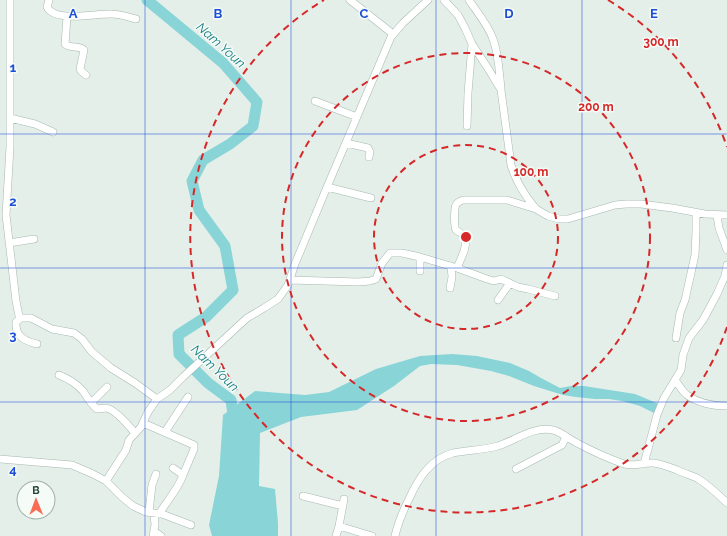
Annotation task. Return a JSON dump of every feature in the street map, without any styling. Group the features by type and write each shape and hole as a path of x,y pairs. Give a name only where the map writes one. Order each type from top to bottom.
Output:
{"street":[{"path":"10,0 10,154 6,215 16,301 19,316 21,318"},
{"path":"49,0 47,7 49,11 67,17 113,14 136,18"},
{"path":"350,0 392,36"},
{"path":"106,481 126,450 129,440 141,427 148,412 157,399 170,390 246,318 278,299 288,285 327,187 387,46 392,36 402,23 428,0"},
{"path":"444,0 460,19 472,44 501,90"},
{"path":"469,0 490,31 493,40 499,68 510,166 520,187 536,210"},
{"path":"67,17 65,44 68,46 82,48 84,50 80,69 86,75"},
{"path":"467,126 472,44"},
{"path":"315,101 357,117"},
{"path":"10,118 35,124 53,132"},
{"path":"346,143 368,148 370,152 368,157"},
{"path":"327,187 370,198"},
{"path":"450,288 454,267 464,253 466,243 463,234 456,229 455,226 455,206 459,201 508,200 559,219 568,219 616,205 626,204 641,204 696,213 727,215"},
{"path":"676,338 680,313 685,300 695,255 696,213"},
{"path":"717,215 727,250"},
{"path":"9,243 34,238"},
{"path":"290,280 370,282 376,279 382,263 390,253 402,253 454,267 494,281 501,280 518,287 555,296"},
{"path":"420,257 420,271"},
{"path":"644,464 657,415 664,398 681,370 683,355 689,338 703,320 718,294 726,276 727,265"},
{"path":"498,300 510,283"},
{"path":"37,344 22,338 18,333 16,322 21,318 32,318 52,329 74,333 82,339 92,352 110,368 135,383 157,399"},
{"path":"59,375 72,380 97,409 108,408 112,410 135,433"},
{"path":"675,380 683,392 688,396 713,405 727,406"},
{"path":"91,403 107,387"},
{"path":"165,432 188,397"},
{"path":"143,423 194,445 194,449 183,475 174,492 154,513"},
{"path":"395,536 404,509 416,483 434,462 444,456 454,453 480,450 500,445 536,430 545,429 554,430 578,443 625,464 634,465 656,463 696,478 711,488 727,503"},
{"path":"516,469 562,445 566,437"},
{"path":"0,459 72,465 106,481 133,506 146,512 154,513 192,525"},
{"path":"172,468 183,475"},
{"path":"156,474 152,485 155,524 153,533 161,536"},
{"path":"303,496 343,502 336,536"},
{"path":"339,526 372,536"}],"water":[{"path":"452,354 477,356 510,363 529,371 560,388 584,386 635,394 659,404 656,414 640,406 622,401 563,395 491,371 457,365 431,364 420,366 394,386 357,410 301,417 260,433 259,486 275,489 278,536 212,536 209,525 219,476 223,415 255,391 305,395 329,392 376,369 420,356"}],"waterway":[{"name":"Nam Youn","path":"147,0 223,63 257,102 253,126 230,144 203,160 192,181 199,210 225,246 233,290 206,317 178,335 179,354 208,383 231,400 234,422"}]}
